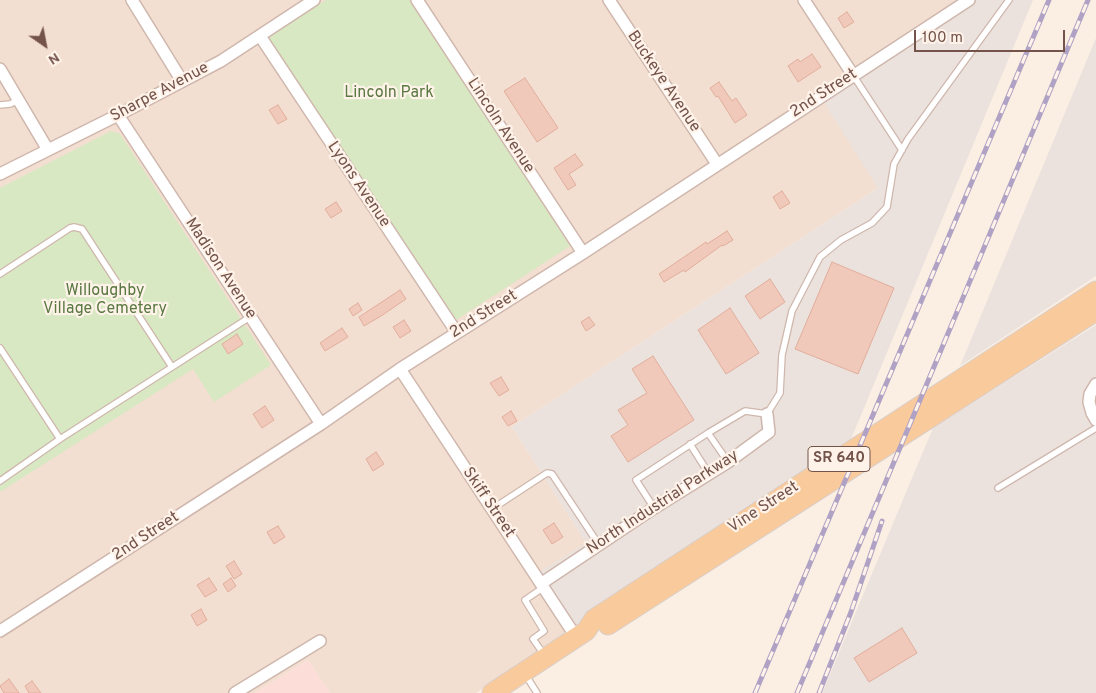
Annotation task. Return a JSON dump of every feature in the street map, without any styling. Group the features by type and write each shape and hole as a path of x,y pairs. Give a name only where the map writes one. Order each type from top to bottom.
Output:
{"main road":[{"name":"Vine Street","path":"492,693 581,634 594,619 1096,291"},
{"name":"Vine Street","path":"581,634 600,630 1096,311"}],"street":[{"path":"132,0 182,81"},
{"name":"Lincoln Avenue","path":"417,0 583,253"},
{"name":"Buckeye Avenue","path":"609,0 717,164"},
{"path":"804,0 853,75"},
{"name":"2nd Street","path":"0,631 321,424 400,369 583,253 969,0"},
{"name":"Sharpe Avenue","path":"0,174 221,61 309,1"},
{"name":"Lyons Avenue","path":"260,36 457,333"},
{"path":"0,69 48,150"},
{"name":"Madison Avenue","path":"118,115 321,424"},
{"name":"Skiff Street","path":"400,369 543,585 581,634"},
{"path":"1096,384 1090,394 1089,402 1096,420"},
{"name":"North Industrial Parkway","path":"543,585 654,508 728,462 769,432 767,414"},
{"path":"235,693 320,640"}],"lane":[{"path":"654,508 636,480 690,444 745,411 767,414 780,393 782,355 792,311 820,258 841,240 872,223 887,207 894,164 908,139 1009,0"},
{"path":"853,75 902,150"},
{"path":"0,105 10,104 18,100"},
{"path":"0,274 70,228 74,227 82,230 172,367"},
{"path":"0,481 60,439 250,317"},
{"path":"0,348 60,439"},
{"path":"998,488 1096,428"},
{"path":"708,433 728,462"},
{"path":"690,444 709,474"},
{"path":"492,508 548,472 552,474 599,545"},
{"path":"543,585 525,600 544,631 533,639 546,657"},
{"path":"524,672 537,693"}],"shaded area":[{"path":"0,0 974,0 878,188 512,427 587,544 574,628 476,693 330,693 308,660 255,693 0,693"},
{"path":"974,0 1033,0 847,449 574,628 538,573 586,543 512,427 878,188 821,98"},
{"path":"1096,38 1096,276 960,366"},
{"path":"1096,325 1096,693 822,693 933,428"},
{"path":"308,660 330,693 255,693"}],"green space":[{"name":"Lincoln Park","path":"326,0 410,0 570,246 456,320 268,38"},
{"name":"Willoughby Village Cemetery","path":"111,131 120,134 271,365 214,402 193,369 0,492 0,188"}],"building":[{"path":"847,12 854,22 844,28 838,18"},
{"path":"812,54 821,67 798,82 788,66 798,59 800,62"},
{"path":"525,78 558,128 537,142 504,91"},
{"path":"719,82 732,101 736,98 747,115 735,123 718,96 716,97 710,88"},
{"path":"278,105 287,119 278,124 269,110"},
{"path":"575,154 583,165 569,174 576,185 568,190 554,168"},
{"path":"782,191 790,203 780,209 773,197"},
{"path":"336,202 342,211 331,218 325,209"},
{"path":"727,231 733,240 722,245 685,272 684,270 664,282 659,274 706,242 707,244"},
{"path":"832,262 894,288 858,374 795,349"},
{"path":"770,279 785,302 760,319 745,296"},
{"path":"400,290 406,299 364,326 359,317"},
{"path":"358,303 362,310 353,316 349,309"},
{"path":"730,308 759,353 726,374 698,330"},
{"path":"589,317 595,325 586,331 581,322"},
{"path":"404,320 411,331 400,338 393,327"},
{"path":"342,328 348,337 325,351 320,343"},
{"path":"237,334 243,344 228,354 222,344"},
{"path":"653,356 694,420 628,462 611,436 628,425 618,410 647,393 632,369"},
{"path":"501,377 509,390 499,396 490,383"},
{"path":"265,406 274,420 262,428 253,414"},
{"path":"511,411 517,421 508,426 502,417"},
{"path":"376,452 384,464 373,471 366,459"},
{"path":"554,523 563,537 552,544 543,530"},
{"path":"278,526 285,537 274,544 267,532"},
{"path":"234,561 242,574 234,579 226,566"},
{"path":"209,578 217,590 205,597 197,585"},
{"path":"231,578 236,586 228,592 223,584"},
{"path":"201,609 207,620 197,626 191,615"},
{"path":"902,628 917,653 869,682 854,658"},
{"path":"9,679 19,693 4,693 0,686"},
{"path":"32,681 41,693 29,693 25,686"}],"railway":[{"path":"755,693 1049,0"},
{"path":"797,693 1088,0"},
{"path":"819,693 851,612 882,521"}]}
